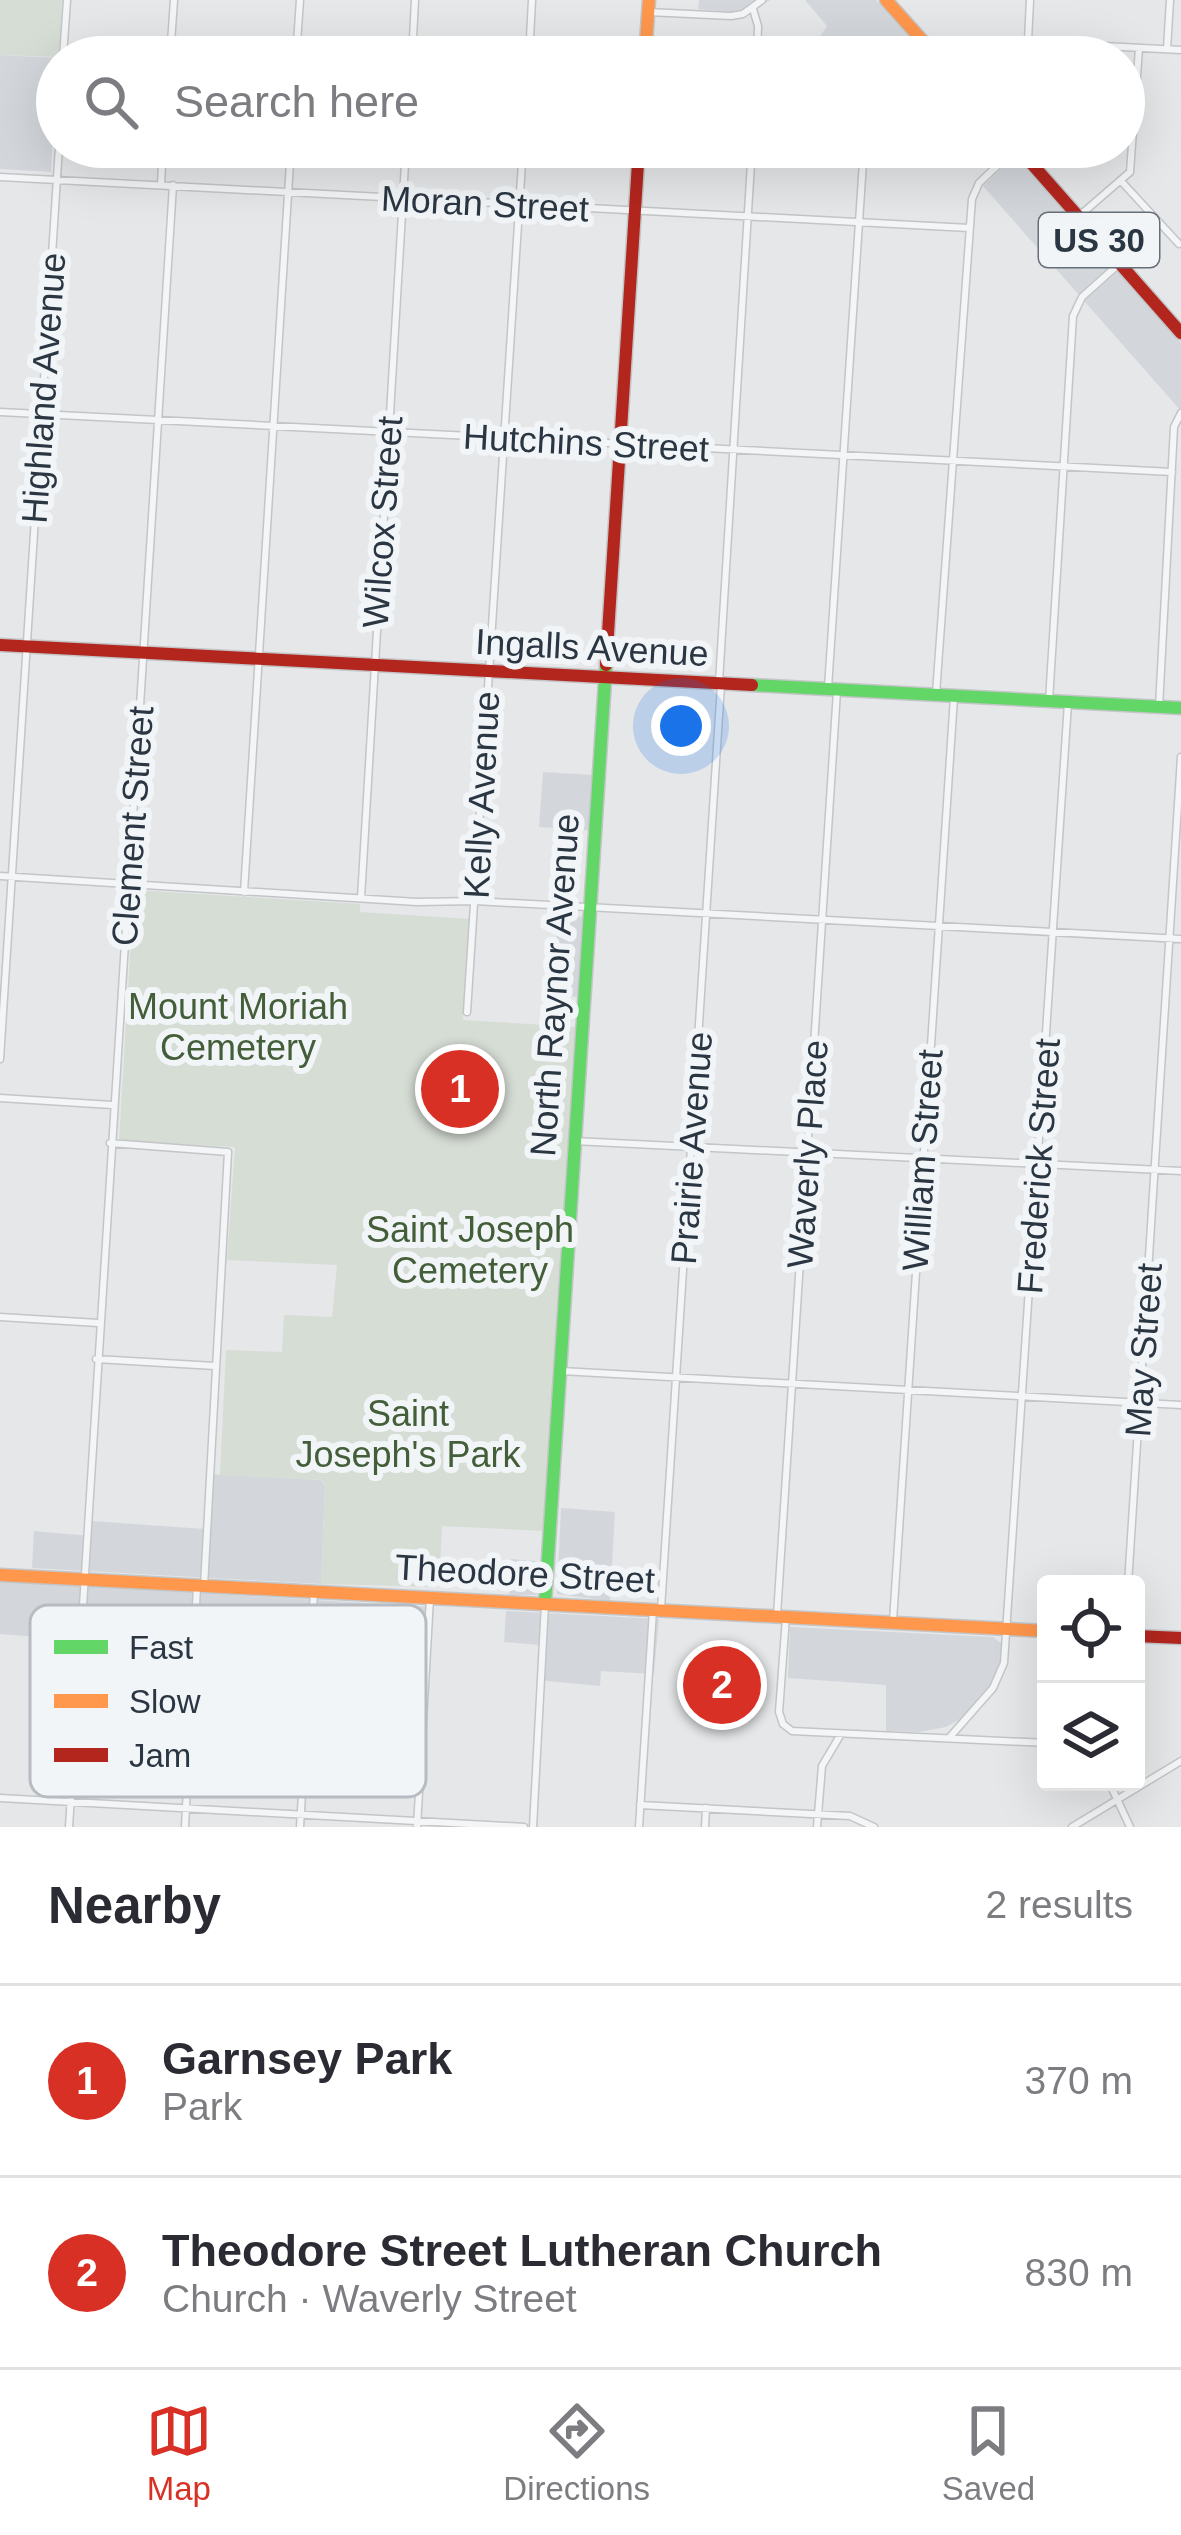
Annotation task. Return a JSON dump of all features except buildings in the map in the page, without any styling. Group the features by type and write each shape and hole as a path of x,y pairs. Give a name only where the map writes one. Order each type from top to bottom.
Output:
{"main road":[{"path":"886,0 918,36"},
{"path":"647,36 649,6"},
{"name":"North Raynor Avenue","path":"544,1604 638,168"},
{"name":"US 30","path":"1035,168 1181,333"},
{"name":"Ingalls Avenue","path":"0,645 1181,709"},
{"name":"Theodore Street","path":"0,1575 1037,1631"},
{"path":"1145,1636 1181,1638"}],"street":[{"path":"64,36 67,0"},
{"path":"171,36 173,0"},
{"path":"297,36 300,0"},
{"path":"413,36 415,0"},
{"path":"530,36 532,0"},
{"path":"649,6 731,16 753,9 762,0"},
{"path":"1028,36 1030,0"},
{"path":"1167,49 1170,0"},
{"path":"753,9 758,36"},
{"path":"1145,48 1181,50"},
{"name":"Highland Avenue","path":"0,1059 58,168"},
{"path":"160,184 161,168"},
{"path":"244,892 290,168"},
{"name":"Wilcox Street","path":"361,898 405,168"},
{"name":"Kelly Avenue","path":"467,1012 522,168"},
{"name":"Prairie Avenue","path":"639,1827 692,1147 751,168"},
{"name":"Waverly Place","path":"841,1733 793,1731 783,1724 779,1712 791,1384 862,168"},
{"path":"936,696 969,228 979,183 995,168"},
{"path":"1078,218 1121,182 1130,168"},
{"name":"Moran Street","path":"0,177 969,228"},
{"path":"1121,182 1179,244"},
{"name":"Clement Street","path":"81,1605 173,185"},
{"path":"1048,701 1073,316 1082,297 1120,263"},
{"name":"Hutchins Street","path":"0,412 1172,472"},
{"path":"1160,707 1174,427 1181,413"},
{"name":"William Street","path":"893,1623 954,697"},
{"name":"Frederick Street","path":"949,1738 993,1688 1004,1663 1067,703"},
{"name":"May Street","path":"1129,1575 1181,757"},
{"path":"0,876 1181,939"},
{"path":"0,1098 112,1105"},
{"path":"574,1141 1181,1171"},
{"path":"110,1143 228,1152 199,1605"},
{"path":"0,1317 99,1323"},
{"path":"96,1359 215,1366"},
{"path":"561,1371 1181,1405"},
{"path":"313,1605 314,1592"},
{"path":"426,1668 430,1598"},
{"name":"North Raynor Avenue","path":"529,1827 544,1604"},
{"path":"817,1827 822,1766 841,1733 1037,1743"},
{"path":"1072,1827 1181,1760"},
{"path":"1115,1791 1130,1827"},
{"name":"Clement Street","path":"69,1827 70,1797"},
{"path":"184,1827 187,1797"},
{"path":"300,1827 302,1797"},
{"path":"0,1798 529,1827"},
{"path":"640,1805 850,1816 874,1827"},
{"path":"705,1827 706,1808"}],"shaded area":[{"path":"699,0 770,0 750,14 698,9"},
{"path":"805,0 876,0 908,36 820,36 827,26"},
{"path":"0,55 36,57 36,168 51,168 51,172 0,169"},
{"path":"1002,168 1026,168 1181,343 1181,411 983,186"},
{"path":"543,772 593,775 589,830 539,827"},
{"path":"557,913 583,917 579,997 555,996"},
{"path":"207,1474 321,1480 325,1487 321,1584 32,1568 34,1531 91,1536 92,1521 204,1529"},
{"path":"561,1508 615,1512 610,1601 557,1594"},
{"path":"511,1559 544,1562 537,1595 509,1595"},
{"path":"0,1581 399,1605 30,1605 30,1636 0,1634"},
{"path":"426,1607 432,1607 426,1685"},
{"path":"506,1611 659,1619 654,1674 601,1671 600,1686 537,1680 539,1645 504,1642"},
{"path":"790,1627 993,1637 1001,1643 1002,1657 993,1682 963,1718 919,1732 886,1731 886,1685 788,1678"}],"green space":[{"path":"0,0 62,0 61,36 36,36 36,56 0,55"},
{"path":"134,890 360,904 360,912 469,919 463,1020 578,1027 545,1531 442,1526 439,1587 321,1584 322,1480 220,1475 226,1350 282,1352 284,1315 332,1317 337,1265 227,1260 235,1147 119,1141"}],"traffic: fast":[{"path":"545,1604 606,665"},
{"path":"752,685 1181,708"}],"traffic: slow":[{"path":"646,36 649,0"},
{"path":"886,0 918,36"},
{"path":"0,1575 1037,1631"}],"traffic: jam":[{"path":"606,665 638,168"},
{"path":"1036,168 1181,333"},
{"path":"0,645 752,685"},
{"path":"1145,1636 1181,1638"}],"place":[{"name":"Garnsey Park","path":"460,1089"},
{"name":"Theodore Street Lutheran Church","path":"722,1685"}],"park label":[{"name":"Mount Moriah Cemetery","path":"238,1026"},
{"name":"Saint Joseph Cemetery","path":"470,1250"},
{"name":"Saint Joseph's Park","path":"408,1434"}]}
